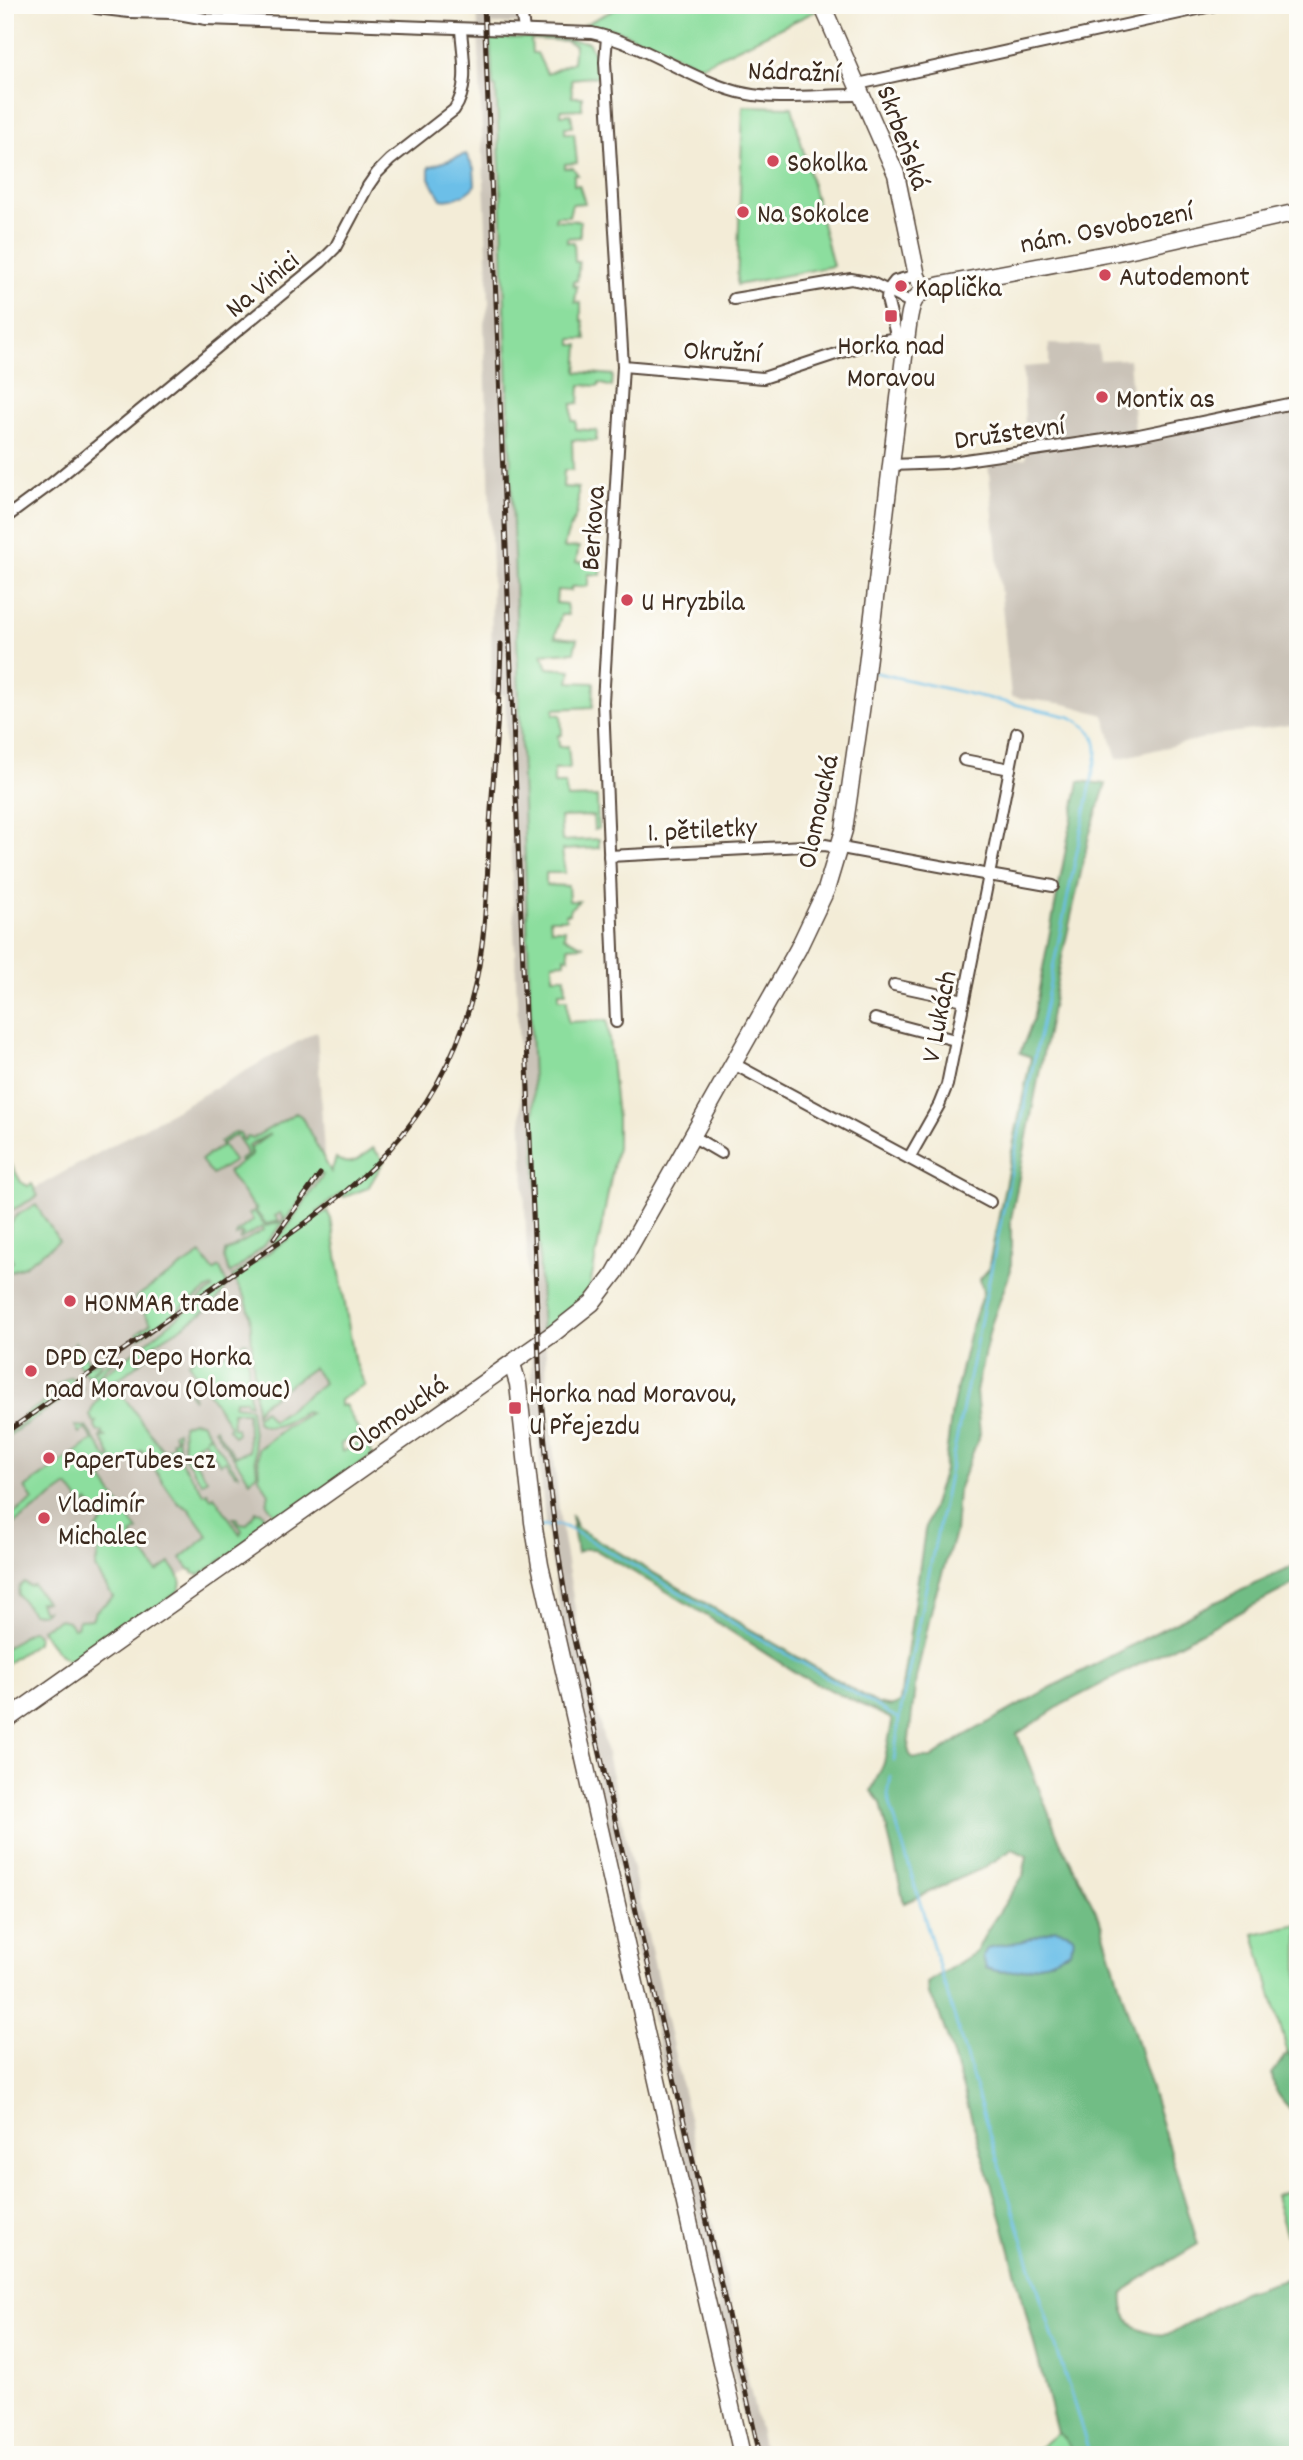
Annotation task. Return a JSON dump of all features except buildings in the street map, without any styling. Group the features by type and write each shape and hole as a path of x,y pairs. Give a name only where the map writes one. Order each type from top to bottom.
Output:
{"street":[{"name":"Nádražní","path":"93,5 107,10 173,13 206,19 584,33 607,37 729,89 769,96 860,89 1216,5"},
{"path":"520,5 524,29"},
{"name":"Skrbeňská","path":"822,5 896,174 917,275 924,290"},
{"name":"Na Vinici","path":"5,518 51,484 296,284 335,248 377,173 454,110 461,100 464,87 461,30"},
{"name":"Berkova","path":"607,37 605,62 623,366 603,694 617,1022"},
{"name":"nám. Osvobození","path":"924,290 1190,237 1298,212"},
{"path":"902,339 887,299 888,290 895,281 917,275"},
{"name":"Okružní","path":"734,299 851,279 872,283 912,303"},
{"path":"912,303 924,290"},
{"name":"Olomoucká","path":"5,1721 583,1312 599,1296 615,1273 808,929 830,880 844,830 862,704 892,465 902,339 912,303"},
{"name":"Okružní","path":"623,366 760,379 864,344 902,339"},
{"name":"Družstevní","path":"892,465 944,463 1177,428 1298,402"},
{"name":"V Lukách","path":"909,1158 944,1093 1017,733"},
{"path":"964,760 1010,769"},
{"name":"1. pětiletky","path":"609,856 817,845 839,848"},
{"path":"839,848 1053,886"},
{"path":"894,985 964,1000"},
{"path":"875,1019 955,1040"},
{"path":"734,1064 990,1202"},
{"path":"692,1136 721,1153"},
{"path":"512,1364 518,1384 533,1526 743,2455"}],"shaded area":[{"path":"477,5 520,5 522,23 493,24 492,27 547,1385 560,1520 577,1621 765,2455 752,2455 562,1624 545,1522 532,1386 505,695 491,694 492,567 484,323 489,304"},
{"path":"1049,344 1098,346 1100,360 1129,359 1135,431 1298,403 1298,724 1222,734 1117,759 1104,715 1065,704 1011,697 988,463 1026,458 1023,367 1049,365"},
{"path":"317,1031 326,1191 312,1204 342,1462 76,1649 57,1623 5,1660 5,1205"}],"green space":[{"path":"624,5 814,5 816,11 700,66 617,30 585,24"},
{"path":"545,37 588,42 600,63 600,76 571,79 572,97 582,97 582,109 561,110 561,115 571,114 573,127 565,127 565,133 574,133 577,163 565,164 565,168 573,168 578,175 574,175 574,185 579,185 585,203 572,204 569,216 556,216 555,220 580,221 580,237 567,238 567,242 574,242 575,262 579,262 577,281 573,281 574,286 577,286 575,302 581,303 581,320 586,339 572,339 572,345 579,345 577,372 613,375 612,387 599,383 599,386 580,385 579,403 572,404 572,421 576,421 576,429 597,431 596,441 572,440 573,470 564,470 563,487 578,488 578,505 564,548 579,547 576,562 602,564 601,575 588,574 588,586 571,587 571,591 557,590 556,603 566,604 568,615 561,615 555,637 577,639 574,652 542,654 548,668 571,670 569,682 594,683 593,707 554,709 554,714 561,715 562,735 558,735 559,747 568,746 570,768 554,769 554,784 565,784 567,798 597,797 598,829 594,830 593,816 560,817 562,841 599,839 599,848 562,850 565,873 546,873 546,885 568,886 569,901 579,901 570,909 570,914 565,914 566,919 550,919 551,929 565,929 564,937 584,946 568,947 569,958 565,957 565,962 553,963 553,977 565,977 566,992 559,992 559,999 567,999 568,1022 607,1020 617,1118 617,1147 588,1297 542,1334 500,167 496,87 493,87 490,39","holes":["531,39 566,41 575,45 573,62 547,74 537,53 532,53"]},
{"name":"Sokolka","path":"743,106 792,107 833,266 737,285"},
{"path":"1079,781 1106,784 1089,836 1059,971 1011,1219 1011,1270 991,1325 976,1391 980,1434 958,1490 955,1533 934,1599 916,1678 908,1748 914,1758 931,1758 962,1737 1050,1688 1197,1611 1298,1564 1298,1582 1063,1704 1017,1734 1059,1839 1099,1917 1198,2244 1137,2281 1123,2294 1125,2313 1135,2326 1142,2330 1169,2334 1243,2292 1297,2275 1298,2455 1075,2455 1064,2438 1057,2433 1003,2224 950,2046 937,2007 928,1995 927,1983 976,1952 1023,1876 1027,1856 1013,1849 983,1868 904,1903 881,1803 871,1791 884,1763 892,1723 890,1718 801,1676 688,1604 594,1549 584,1549 577,1553 571,1515 577,1528 878,1704 898,1704 925,1530 944,1470 952,1410 969,1335 983,1292 980,1279 988,1270 1031,1057 1020,1053 1033,1020"},
{"path":"296,1113 301,1116 331,1172 336,1158 351,1162 373,1148 384,1161 368,1188 344,1197 341,1193 317,1212 320,1215 327,1211 331,1219 354,1359 365,1385 340,1400 340,1406 345,1405 360,1433 341,1444 342,1452 365,1440 373,1455 278,1519 267,1504 269,1493 259,1478 258,1449 286,1427 310,1413 306,1412 275,1426 257,1422 257,1416 264,1410 272,1421 324,1383 313,1368 261,1405 256,1413 250,1314 245,1297 232,1277 290,1238 272,1249 271,1245 286,1229 323,1175 319,1173 290,1215 257,1252 230,1274 224,1258 225,1252 264,1230 262,1227 239,1240 243,1234 236,1236 237,1232 253,1220 249,1214 254,1211 265,1226 281,1222 284,1218 280,1213 275,1216 279,1221 266,1224 255,1210 257,1208 255,1209 228,1172 251,1156 251,1148 270,1134 249,1145 250,1156 240,1162 239,1160 247,1155 236,1135 221,1144 220,1142 235,1132 240,1134 243,1140 246,1137 253,1138"},
{"path":"223,1145 234,1161 212,1175 201,1160"},
{"path":"5,1153 21,1182 28,1186 32,1184 38,1196 5,1214"},
{"path":"36,1205 59,1241 24,1266 7,1273 7,1266 13,1262 9,1245 13,1220"},
{"path":"201,1254 214,1271 220,1268 227,1284 215,1303 150,1347 151,1352 147,1357 123,1376 109,1384 96,1385 76,1359 73,1347 75,1342 91,1365 102,1358 89,1375 112,1359 114,1361 95,1378 111,1369 213,1289 208,1289 139,1338 137,1333 151,1323 135,1300 136,1297"},
{"path":"247,1342 250,1404 245,1400 235,1400 234,1406 250,1408 257,1473 250,1481 214,1429 235,1456 249,1451 247,1412 232,1412 233,1428 236,1428 237,1433 234,1436 199,1378 187,1386 193,1399 184,1385 197,1377 188,1362 210,1347 219,1357"},
{"path":"70,1377 78,1381 83,1389 82,1393 75,1397 72,1393 5,1438 5,1435 24,1422 25,1414 51,1398 48,1392"},
{"path":"118,1384 127,1388 121,1393 164,1452 174,1445 172,1442 176,1438 173,1433 177,1431 182,1463 204,1494 207,1492 211,1498 214,1496 240,1534 242,1530 233,1518 237,1518 239,1523 247,1524 256,1511 262,1512 270,1527 200,1575 192,1573 193,1570 190,1570 181,1558 208,1536 189,1509 178,1503 141,1451 102,1479 138,1531 132,1535 157,1572 170,1563 179,1577 180,1588 76,1662 60,1654 41,1629 60,1619 68,1621 73,1628 77,1627 79,1620 92,1619 96,1611 113,1597 95,1568 100,1543 96,1529 103,1522 88,1502 83,1506 68,1486 5,1530 5,1520 33,1500 25,1488 93,1440 85,1429 79,1433 75,1426 86,1427 108,1459 112,1458 101,1438 106,1437 100,1437 103,1433 98,1432 96,1422 94,1423 90,1416 97,1401"},
{"path":"192,1421 201,1422 209,1434 205,1437 210,1435 238,1474 235,1473 236,1475 225,1461 220,1464 204,1440 188,1451 207,1479 202,1483 184,1456 182,1425"},
{"path":"24,1582 29,1586 33,1585 46,1602 39,1602 42,1610 46,1610 42,1614 32,1613 18,1595 19,1587"},
{"path":"32,1630 38,1636 37,1642 6,1664 5,1648"},
{"path":"1298,1924 1298,2068 1288,2053 1254,1934"},
{"path":"1288,2053 1297,2072 1298,2118 1281,2098 1273,2082 1272,2074"},
{"path":"1298,2188 1298,2286 1295,2264 1275,2196"},
{"path":"1057,2433 1064,2438 1075,2455 1030,2455"}],"water":[{"path":"466,154 474,169 475,185 460,196 441,199 429,178 429,167"},
{"path":"1055,1929 1074,1938 1069,1952 1018,1971 986,1968 983,1956 987,1948 1023,1941"}],"waterway":[{"path":"873,672 1071,717 1090,731 1097,747 899,1719 894,1761"},
{"path":"538,1527 558,1525 568,1528 899,1719"},
{"path":"891,1776 888,1796 990,2136 1090,2455"}],"railway":[{"path":"484,5 540,1385 548,1474 570,1622 760,2455"},
{"path":"5,1433 326,1207 392,1147 420,1112 444,1071 464,1024 477,975 486,900 501,644"},
{"path":"274,1238 320,1174"}],"place":[{"name":"Sokolka","path":"773,161"},
{"name":"Na Sokolce","path":"743,212"},
{"name":"Autodemont","path":"1105,275"},
{"name":"Kaplička","path":"901,286"},
{"name":"Horka nad Moravou","path":"891,316"},
{"name":"Montix as","path":"1102,397"},
{"name":"U Hryzbila","path":"627,600"},
{"name":"HONMAR trade","path":"70,1301"},
{"name":"DPD CZ, Depo Horka nad Moravou (Olomouc)","path":"31,1371"},
{"name":"Horka nad Moravou, U Přejezdu","path":"515,1408"},
{"name":"PaperTubes-cz","path":"49,1458"},
{"name":"Vladimír Michalec","path":"44,1518"}]}
